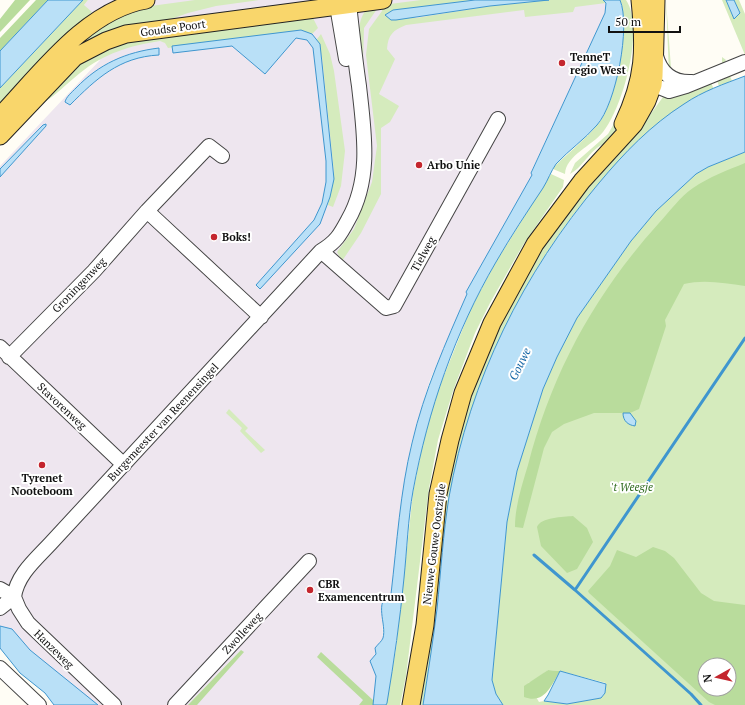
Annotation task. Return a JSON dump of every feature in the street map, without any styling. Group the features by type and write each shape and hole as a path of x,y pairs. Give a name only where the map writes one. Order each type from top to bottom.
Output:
{"main road":[{"path":"0,116 80,32 107,14 132,3 146,0"},
{"name":"Goudse Poort","path":"0,136 59,72 75,57 106,40 126,34 343,2 383,0"},
{"name":"Nieuwe Gouwe Oostzijde","path":"411,705 425,625 438,494 450,440 463,393 492,323 535,244 563,204 616,142 634,124 647,101 647,82 640,0"},
{"name":"Nieuwe Gouwe Oostzijde","path":"647,82 656,56 656,0"}],"street":[{"name":"Burgemeester van Reenensingel","path":"14,597 16,586 21,576 321,251 335,242 354,210 362,185 366,157 343,2"},
{"name":"Nieuwe Gouwe Oostzijde","path":"656,56 658,65 665,74 674,80 685,82 696,81"},
{"name":"Nieuwe Gouwe Oostzijde","path":"647,82 669,91 686,86 745,62"},
{"name":"Tielweg","path":"321,251 386,308 394,306 498,119"},
{"name":"Groningenweg","path":"5,352 94,271 209,146 222,156"},
{"path":"147,212 261,317"},
{"name":"Stavorenweg","path":"5,352 124,465"},
{"name":"Zwolleweg","path":"175,705 310,561"},
{"path":"0,589 14,597 0,608"},
{"name":"Hanzeweg","path":"14,597 18,609 33,628 114,705"},
{"path":"0,668 39,705"}],"shaded area":[{"path":"88,0 607,0 605,13 531,172 532,175 466,292 467,294 430,380 411,444 404,484 391,594 382,605 383,640 376,648 373,666 376,676 373,705 82,705 0,626 0,166 100,60 90,48 84,5"}],"green space":[{"path":"15,0 30,0 0,32 0,19"},
{"path":"36,0 48,0 0,51 0,38"},
{"path":"83,0 88,0 84,5 92,12 0,109 0,88"},
{"path":"195,0 259,0 216,6 188,13 70,55 83,36 136,8"},
{"path":"421,0 475,0 393,10 416,18 490,6 549,0 603,0 606,3 575,7 573,12 525,17 524,10 406,25 395,31 390,37 387,49 395,59 379,94 399,106 390,122 381,128 381,194 361,233 342,261 337,252 354,229 372,182 377,146 366,55 369,29 382,11 382,5"},
{"path":"620,0 626,0 631,13 633,29 629,67 624,87 611,120 603,132 570,161 566,167 565,174 553,169 599,123 611,98 616,82 623,45 623,12"},
{"path":"666,0 671,68 674,74 685,76 698,73 722,63 722,57 726,60 723,66 696,78 675,78 669,74"},
{"path":"722,0 726,0 734,19 740,13 734,0 739,0 745,14 745,55"},
{"path":"367,9 377,9 364,28 363,63 359,27 363,15"},
{"path":"311,14 318,28 312,34 301,30 168,48 165,43 160,41 138,45 118,51 89,66 52,97 41,104 76,66 106,48 129,41"},
{"path":"321,34 330,54 334,71 345,151 341,186 333,207 328,205 334,173 322,57 317,39"},
{"path":"730,76 732,81 719,86 717,81"},
{"path":"711,83 714,89 679,108 663,119 620,159 594,189 567,223 543,258 521,295 502,333 485,372 459,454 446,523 434,631 423,705 417,705 441,511 469,392 526,269 608,159 647,119 663,97"},
{"path":"619,115 618,126 608,143 592,152 580,166 570,174 575,163 608,134"},
{"name":"'t Weegje","path":"745,152 745,705 503,705 496,694 492,680 507,522 517,471 543,389 577,318 631,241 656,211 696,174 708,167","holes":["548,670 560,671 606,683 605,693 601,698 567,704 544,701 539,702 528,683 534,681"]},
{"path":"745,163 745,286 707,282 684,284 665,320 666,326 639,409 630,413 636,421 635,426 630,425 627,422 623,413 594,413 564,424 552,432 544,448 523,528 515,527 516,511 521,488 538,431 550,398 563,366 578,336 596,306 636,250 684,196 705,180"},
{"path":"551,174 564,180 563,187 523,245 490,303 475,333 453,391 438,440 429,488 406,676 400,705 386,705 396,649 413,493 423,442 437,393 472,306 496,262"},
{"path":"229,409 248,428 245,431 265,450 261,453 240,431 242,428 226,413"},
{"path":"573,516 587,528 593,542 577,569 567,573 541,546 537,527 543,521 548,519"},
{"path":"653,547 665,551 674,558 701,593 714,601 745,605 745,705 715,705 703,697 737,697 737,657 697,657 697,691 589,593 588,591 610,566 617,550 636,557"},
{"path":"241,650 244,652 197,705 188,705"},
{"path":"321,652 374,701 373,705 359,705 363,700 317,657"},
{"path":"548,670 560,671 547,692 543,696 537,698 531,699 524,697 524,686"}],"water":[{"path":"48,0 83,0 0,88 0,51"},
{"path":"475,0 549,0 490,6 396,20 391,20 385,15 393,10"},
{"path":"603,0 620,0 623,12 623,45 616,83 604,115 597,125 556,164 543,188 513,233 481,289 445,372 435,401 419,461 413,491 401,609 387,703 386,705 373,705 376,676 370,661 376,654 375,648 383,638 382,607 386,597 391,594 404,480 412,443 423,405 436,367 467,294 466,292 532,175 531,173 605,13 606,3"},
{"path":"726,0 734,0 740,13 734,19"},
{"path":"301,30 312,34 320,44 334,179 330,197 320,224 260,289 256,285 314,220 322,203 326,182 326,161 313,48 307,40 296,38 265,74 232,46 173,53 172,46"},
{"path":"159,48 159,55 132,60 120,65 109,71 89,86 70,105 65,102 69,95 94,72 114,60 135,53"},
{"name":"Gouwe","path":"745,76 745,152 708,167 696,174 656,211 631,241 577,318 543,389 517,471 507,522 492,680 496,694 503,705 423,705 437,609 449,497 458,454 471,411 503,330 546,254 599,183 628,150 660,121 691,99"},
{"path":"46,124 46,126 0,177 0,169 43,125"},
{"path":"623,413 630,413 636,421 635,426 626,422"},
{"path":"0,626 12,629 30,650 98,705 54,705 45,693 20,673 0,648"},
{"path":"560,671 606,684 605,693 601,698 567,704 544,701"}],"waterway":[{"path":"534,555 575,590 745,338"},
{"path":"575,590 691,694 701,705"}],"place":[{"name":"TenneT regio West","path":"562,63"},
{"name":"Arbo Unie","path":"419,165"},
{"name":"Boks!","path":"214,237"},
{"name":"Tyrenet Nooteboom","path":"42,465"},
{"name":"CBR Examencentrum","path":"310,590"}]}
